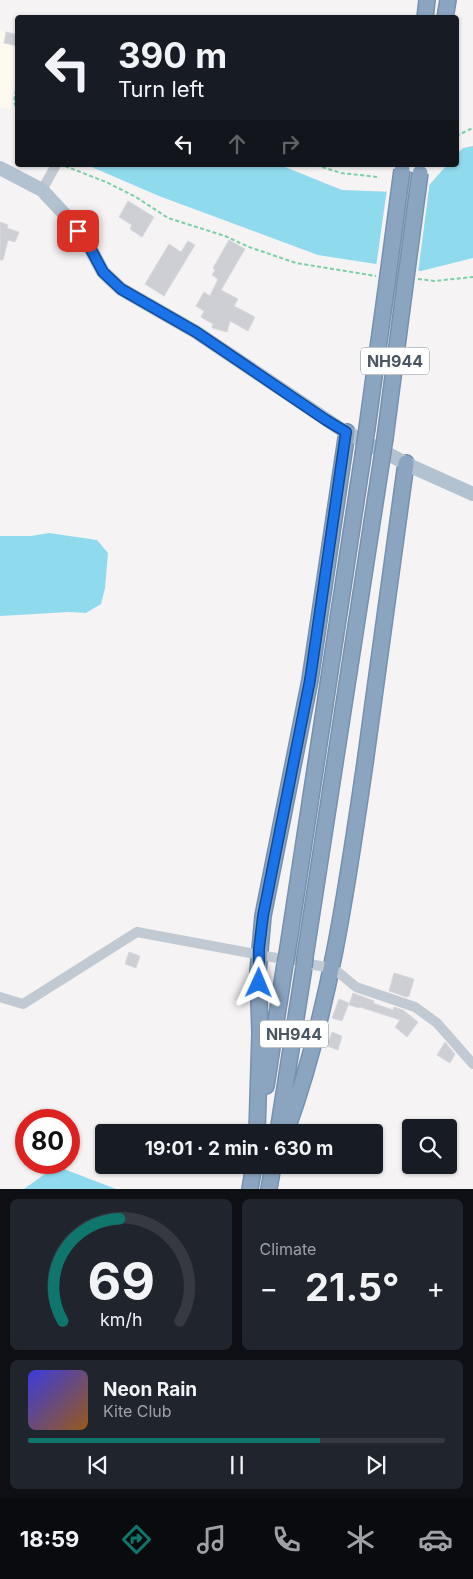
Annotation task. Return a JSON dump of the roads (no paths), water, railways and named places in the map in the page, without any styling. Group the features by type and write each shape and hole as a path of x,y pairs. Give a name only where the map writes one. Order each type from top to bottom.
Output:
{"highway":[{"path":"425,15 427,0"},
{"path":"446,15 448,0"},
{"name":"NH944","path":"259,1124 363,455 385,280 402,168"},
{"name":"NH944","path":"279,1124 408,282 420,169"},
{"path":"258,1124 259,954 265,908 310,680 346,432"},
{"path":"289,1124 317,1031 344,905 406,463"},
{"path":"250,1189 252,1174"},
{"path":"269,1189 272,1174"}],"main road":[{"path":"0,168 42,190 87,242 103,272 121,289 196,332 346,432 406,463 473,494"}],"street":[{"path":"42,190 55,167"},
{"path":"0,997 23,1004 137,932 331,968 356,987 415,1007 437,1022 473,1064"}],"water":[{"path":"473,146 473,258 421,271 318,255 159,196 92,167 285,167 342,190 422,193 445,167 459,167 459,152 463,148"},
{"path":"49,533 97,540 108,553 105,588 101,604 86,613 69,612 0,616 0,536 31,536"},
{"path":"45,1174 77,1174 116,1189 24,1189"}]}
